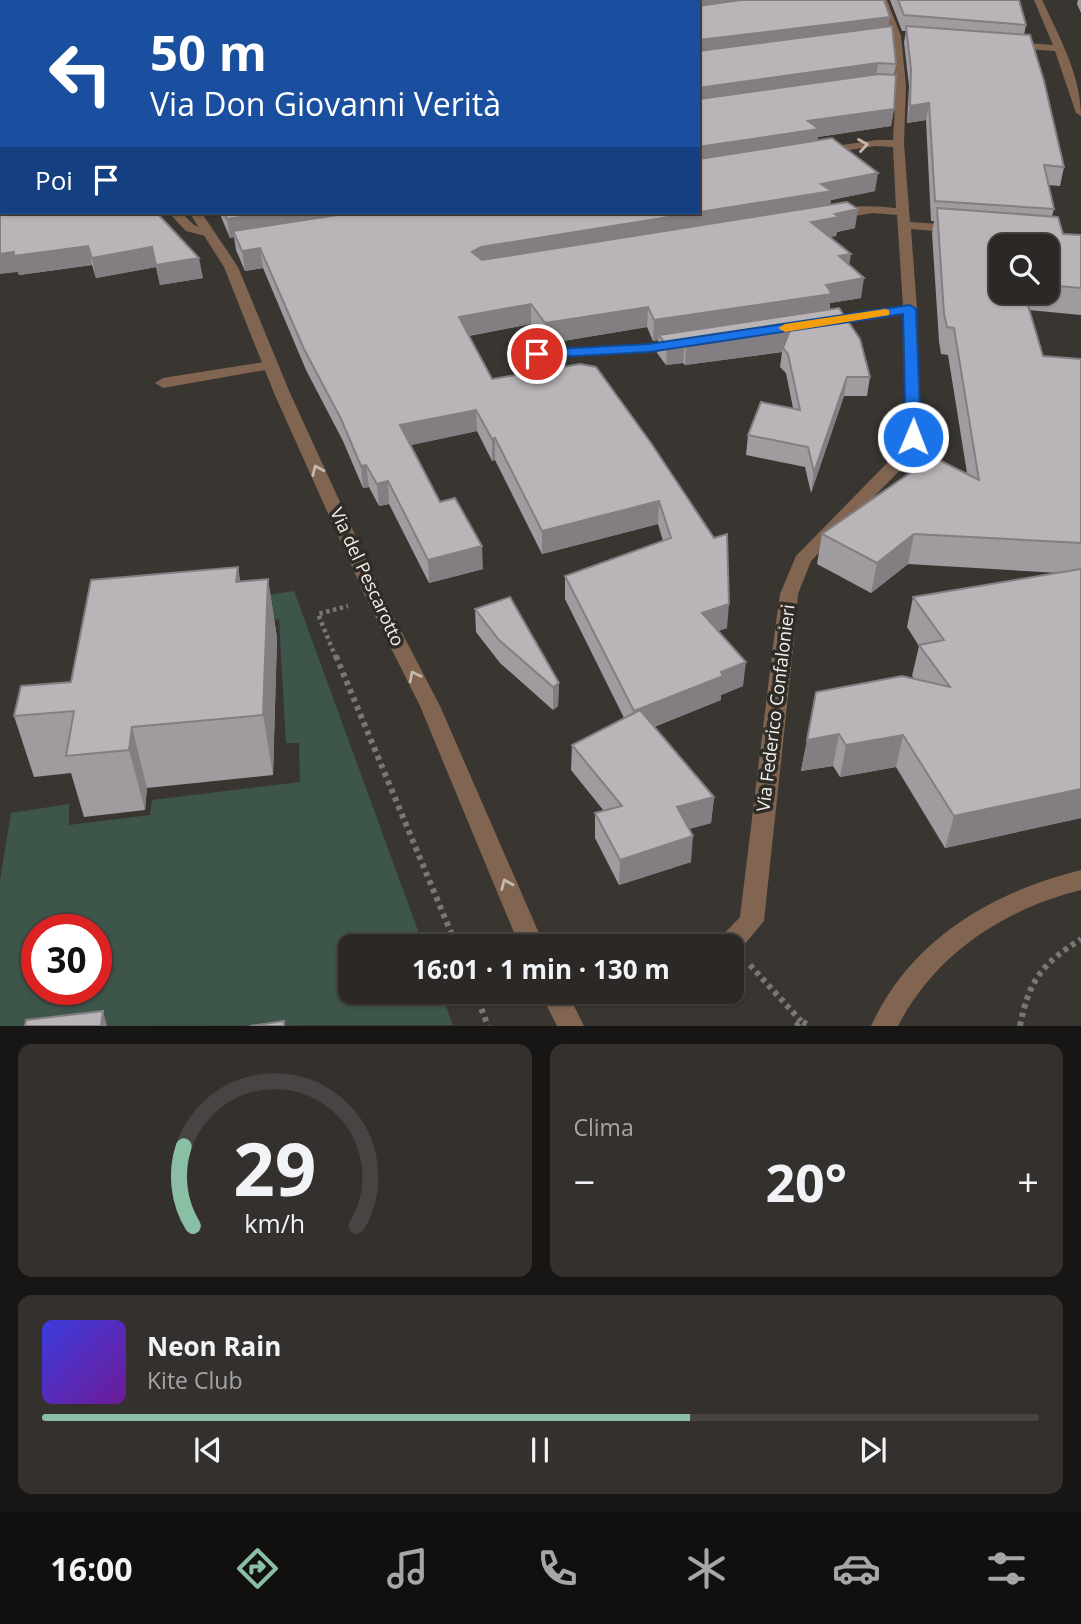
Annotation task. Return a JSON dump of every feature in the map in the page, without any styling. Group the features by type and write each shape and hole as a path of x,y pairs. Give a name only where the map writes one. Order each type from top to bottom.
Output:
{"street":[{"name":"Via Federico Confalonieri","path":"739,934 752,921 789,594 802,560 900,460 913,437 910,309 895,86 896,36 883,0"},
{"path":"1038,0 1059,48 1081,113"},
{"path":"882,38 908,37"},
{"path":"996,44 1059,48"},
{"path":"808,154 876,143 898,144"},
{"path":"819,218 873,209 902,219 971,230"},
{"path":"176,214 190,228 219,241"},
{"name":"Via del Pescarotto","path":"197,214 219,241 231,267 271,365 375,598 430,706 527,934"},
{"path":"814,323 910,309"},
{"path":"537,354 649,348 690,342"},
{"path":"163,383 271,365"},
{"path":"884,1026 907,986 943,946 988,915 1024,895 1081,880"},
{"path":"559,1004 570,1026"}],"path":[{"path":"375,598 318,614 452,934"},
{"path":"1020,1026 1026,995 1051,958 1081,939"},
{"path":"744,964 799,1023 810,1026"},
{"path":"480,1004 488,1026"}],"green space":[{"path":"294,591 419,934 338,934 338,1004 445,1004 453,1025 0,1026 0,880 11,813 69,804 69,825 150,815 152,800 300,782 299,743 286,743 279,619 99,638 100,621"}],"building":[{"path":"741,0 884,0 890,17 700,40 700,6"},
{"path":"898,0 1019,0 1026,25 904,15"},
{"path":"892,26 896,64 878,63 700,88 700,51"},
{"path":"906,26 1030,35 1064,167 1044,165 1054,209 935,201 929,103 910,106 911,69"},
{"path":"879,74 896,75 894,109 808,121 819,129 700,147 700,99"},
{"path":"832,138 878,173 821,184 832,191 700,212 700,159"},
{"path":"847,202 858,209 835,214 839,217 811,222 851,254 839,256 864,278 826,285 832,294 654,320 648,307 545,323 531,304 459,317 492,379 580,364 596,367 651,443 714,538 727,534 729,604 702,613 746,662 721,672 723,676 634,711 565,576 671,538 659,501 542,531 495,438 492,439 476,410 400,425 440,502 455,498 482,546 428,560 388,481 377,484 366,465 361,466 341,419 304,349 260,248 242,251 233,231 344,214 688,214 481,247 472,252 482,260"},
{"path":"937,208 1058,217 1063,234 1081,235 1081,288 1059,286 1059,234 989,234 989,304 1028,304 1043,356 1081,359 1081,543 914,534 877,563 822,534 933,457 979,480 954,328 947,327"},
{"path":"0,214 158,214 199,258 156,265 152,247 92,258 88,246 14,256 14,252 0,254"},
{"path":"225,214 261,214 227,219"},
{"path":"839,308 860,339 870,377 847,377 814,472 808,447 748,435 761,402 800,410 788,354 783,348 789,333 686,346 667,346 659,335"},
{"path":"238,567 236,582 268,579 263,715 132,727 129,750 66,756 74,711 14,716 21,686 71,682 91,580"},
{"path":"1081,569 1081,789 954,816 903,735 846,745 839,734 807,740 816,692 902,676 950,687 919,645 944,640 913,597"},
{"path":"510,597 559,683 553,687 499,640 475,609"},
{"path":"640,710 714,797 677,807 693,836 620,860 595,813 622,806 572,745"},
{"path":"103,1011 101,1026 25,1026 26,1020"},
{"path":"284,1021 284,1026 250,1026"}],"slow traffic":[{"path":"785,328 885,313"}],"route":[{"path":"537,354 649,348 910,309 913,437"}]}
